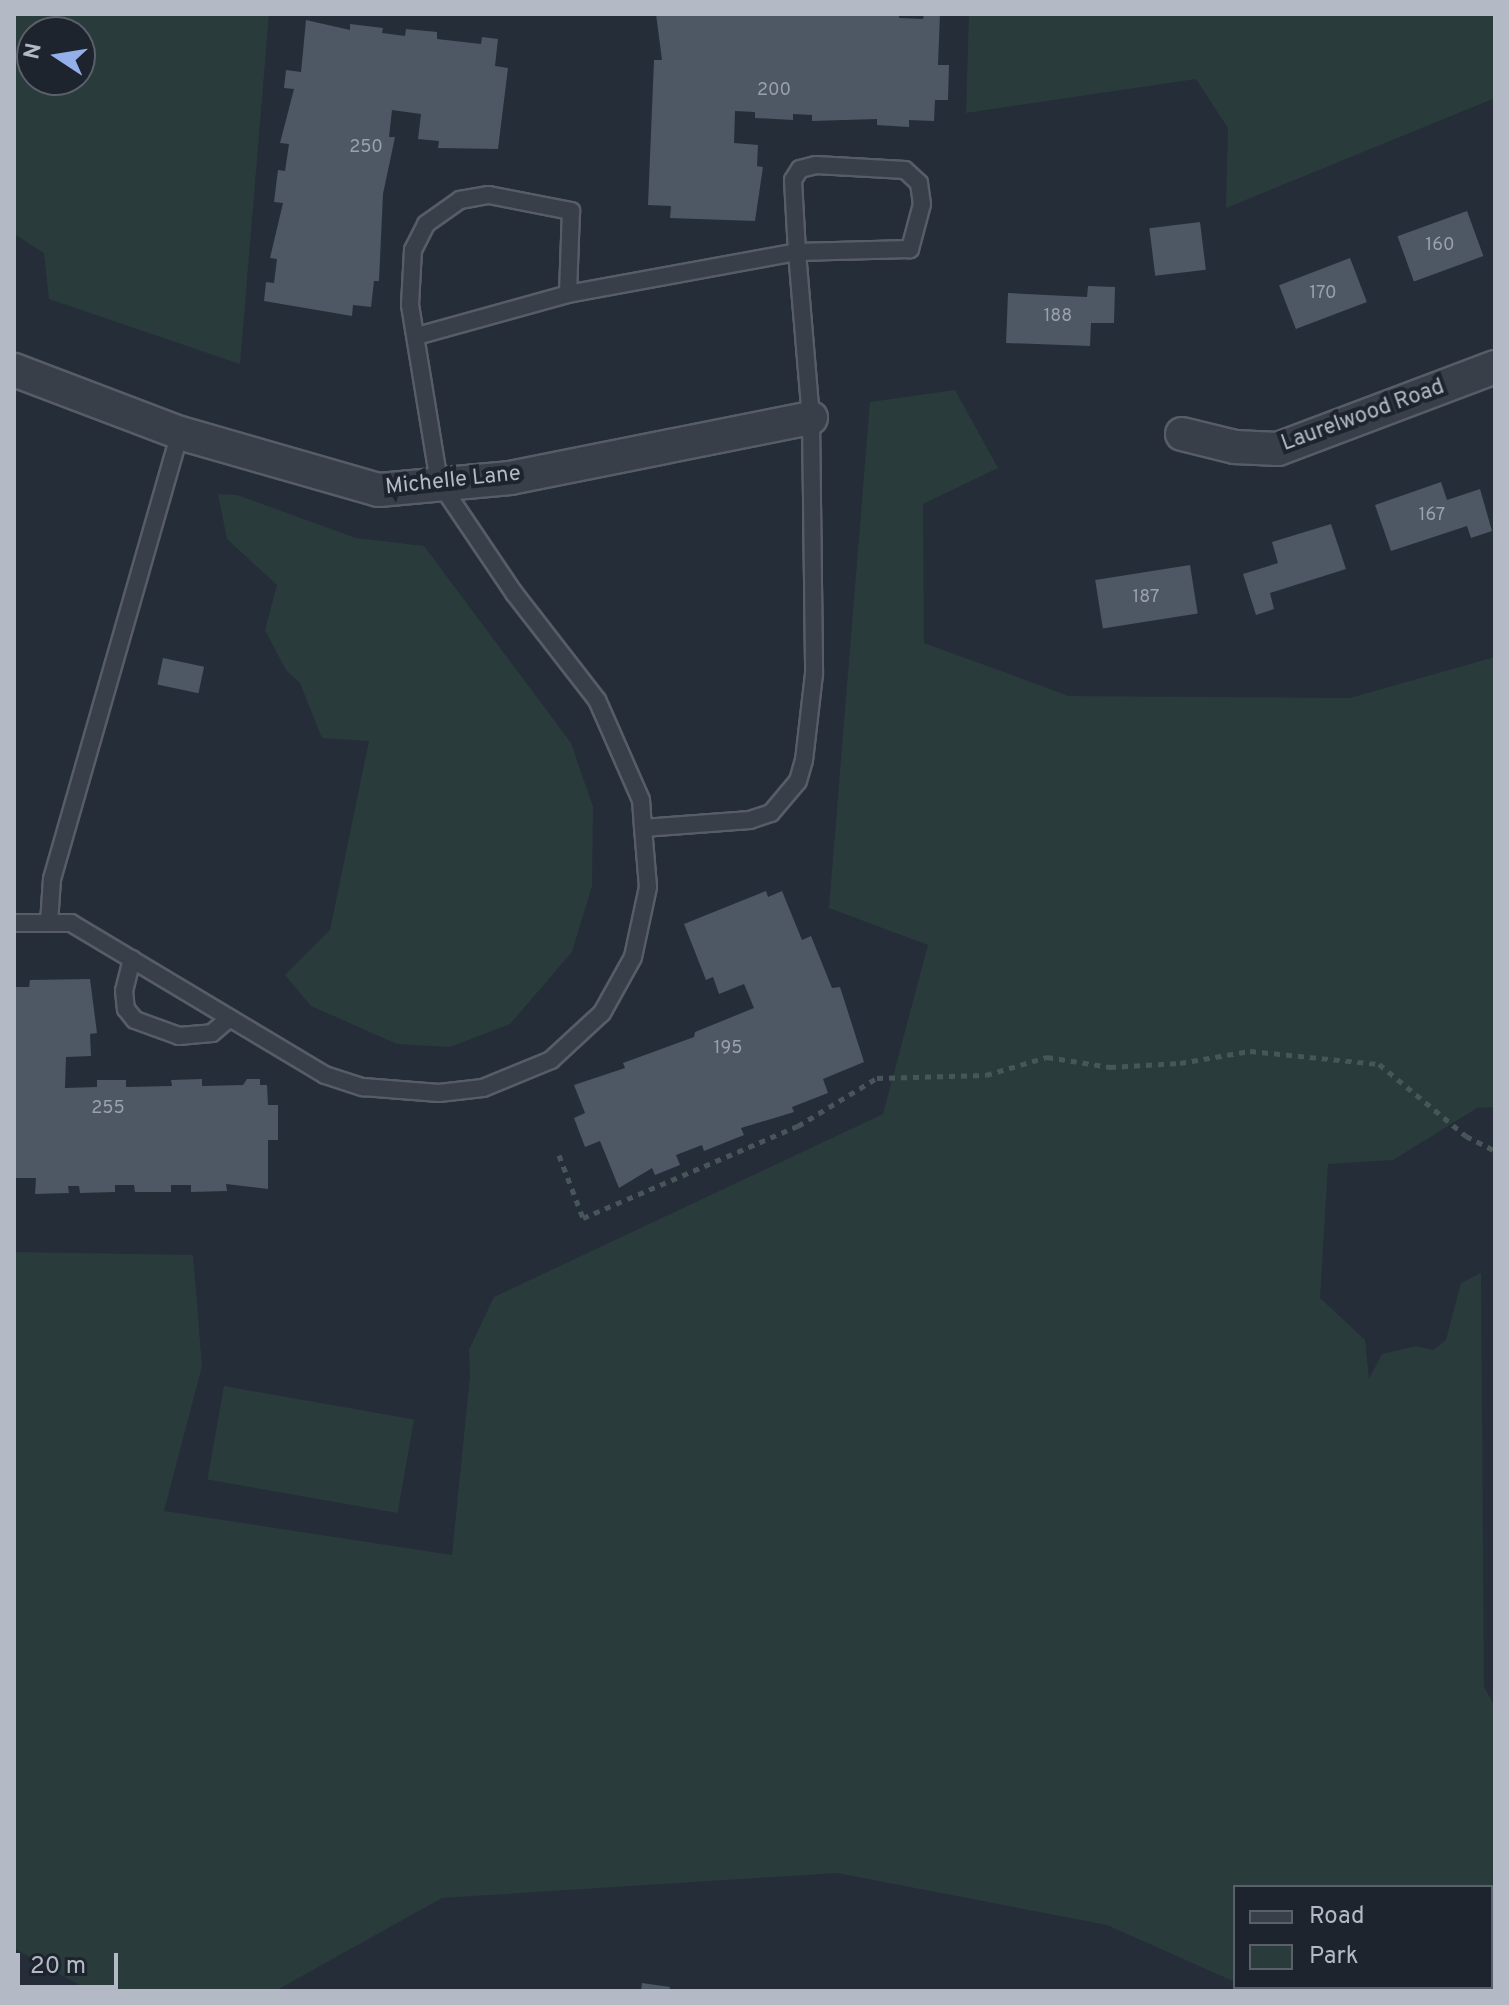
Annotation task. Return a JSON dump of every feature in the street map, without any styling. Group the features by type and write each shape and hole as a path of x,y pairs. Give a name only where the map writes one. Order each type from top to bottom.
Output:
{"street":[{"name":"Laurelwood Road","path":"1182,434 1235,447 1278,449 1495,367"},
{"name":"Michelle Lane","path":"14,370 180,433 379,490 439,482 510,478 811,418"}],"lane":[{"path":"417,336 568,294 797,252 910,249 922,204 919,183 905,170 800,169 791,195 797,252 811,418 814,674 798,781 771,813 750,820 643,828"},
{"path":"14,923 71,923 325,1075 363,1087 439,1093 483,1088 551,1060 602,1013 633,957 648,887 641,800 597,700 439,482 409,274 413,250 426,224 460,200 489,195 571,211 568,294"},
{"path":"49,923 52,879 180,433"},
{"path":"132,959 124,991 126,1009 135,1020 179,1036 212,1033 230,1018"}],"path":[{"path":"559,1155 583,1218 798,1126 877,1078 986,1075 1047,1057 1110,1067 1180,1063 1250,1051 1379,1064 1466,1136 1495,1151"}],"green space":[{"path":"14,14 269,14 240,364 49,299 44,253 14,234"},
{"path":"969,14 1495,14 1495,98 1226,208 1228,128 1196,79 966,113"},
{"path":"955,390 998,468 923,504 924,643 1069,696 1350,698 1495,657 1495,1107 1477,1108 1393,1160 1328,1164 1320,1298 1365,1340 1369,1379 1382,1354 1416,1346 1433,1350 1446,1340 1461,1283 1481,1273 1484,1687 1495,1707 1495,1991 1482,1989 1493,1989 1493,1885 1233,1885 1233,1981 1107,1925 837,1873 442,1898 275,1991 90,1991 14,1948 14,1252 193,1255 202,1366 164,1511 452,1555 470,1376 469,1350 494,1297 883,1114 928,945 829,908 870,402"},
{"path":"218,494 237,495 356,538 424,546 571,743 593,807 592,886 572,952 510,1024 450,1047 397,1044 311,1006 285,975 330,930 369,741 322,738 300,683 286,670 265,630 277,585 227,539"},
{"path":"224,1386 414,1420 398,1513 208,1480"}],"building":[{"path":"656,14 899,14 899,18 923,19 924,14 940,14 938,65 949,65 948,100 935,100 934,121 909,120 909,127 877,125 877,119 812,121 812,115 793,114 793,120 755,118 755,112 735,111 734,143 758,145 757,166 763,167 755,221 670,218 671,206 648,205 654,60 662,60"},
{"path":"306,20 350,30 350,24 383,28 382,33 405,36 406,29 437,32 437,39 481,44 482,37 498,39 495,66 508,68 498,149 438,148 439,141 418,139 421,114 392,110 389,137 395,137 383,194 379,281 374,281 371,307 353,305 352,316 264,301 266,282 274,283 277,259 270,258 283,203 274,202 278,170 285,171 289,144 280,143 294,89 284,88 286,70 301,72"},
{"path":"1467,211 1483,256 1414,281 1397,236"},
{"path":"1200,222 1206,270 1155,276 1149,228"},
{"path":"1350,258 1367,302 1296,329 1279,285"},
{"path":"1088,286 1115,287 1114,323 1091,323 1090,346 1006,343 1008,293 1087,297"},
{"path":"1441,482 1447,500 1480,489 1492,531 1471,538 1467,526 1391,551 1375,505"},
{"path":"1331,524 1346,569 1270,593 1274,609 1256,615 1243,574 1278,563 1272,542"},
{"path":"1190,565 1198,613 1103,628 1095,580"},
{"path":"163,658 204,667 198,693 157,684"},
{"path":"766,891 768,897 782,891 802,940 811,936 832,988 840,987 864,1062 823,1079 828,1093 792,1107 794,1112 741,1128 744,1135 704,1151 702,1145 676,1155 680,1165 655,1175 652,1168 619,1188 600,1141 585,1147 574,1118 585,1113 574,1085 625,1068 623,1063 694,1037 695,1032 754,1008 744,984 719,994 713,977 706,980 684,924"},
{"path":"90,979 97,1033 90,1034 91,1056 66,1057 65,1088 97,1087 97,1080 126,1080 126,1087 172,1086 171,1080 202,1079 202,1086 243,1085 247,1079 260,1079 260,1085 267,1085 268,1105 278,1105 278,1140 268,1140 268,1189 226,1184 227,1191 191,1192 191,1185 171,1185 171,1192 135,1192 134,1185 115,1185 115,1192 80,1193 79,1186 68,1186 69,1193 35,1194 36,1178 14,1178 14,987 29,987 30,980"},
{"path":"642,1983 670,1987 669,1991 641,1991"}]}
